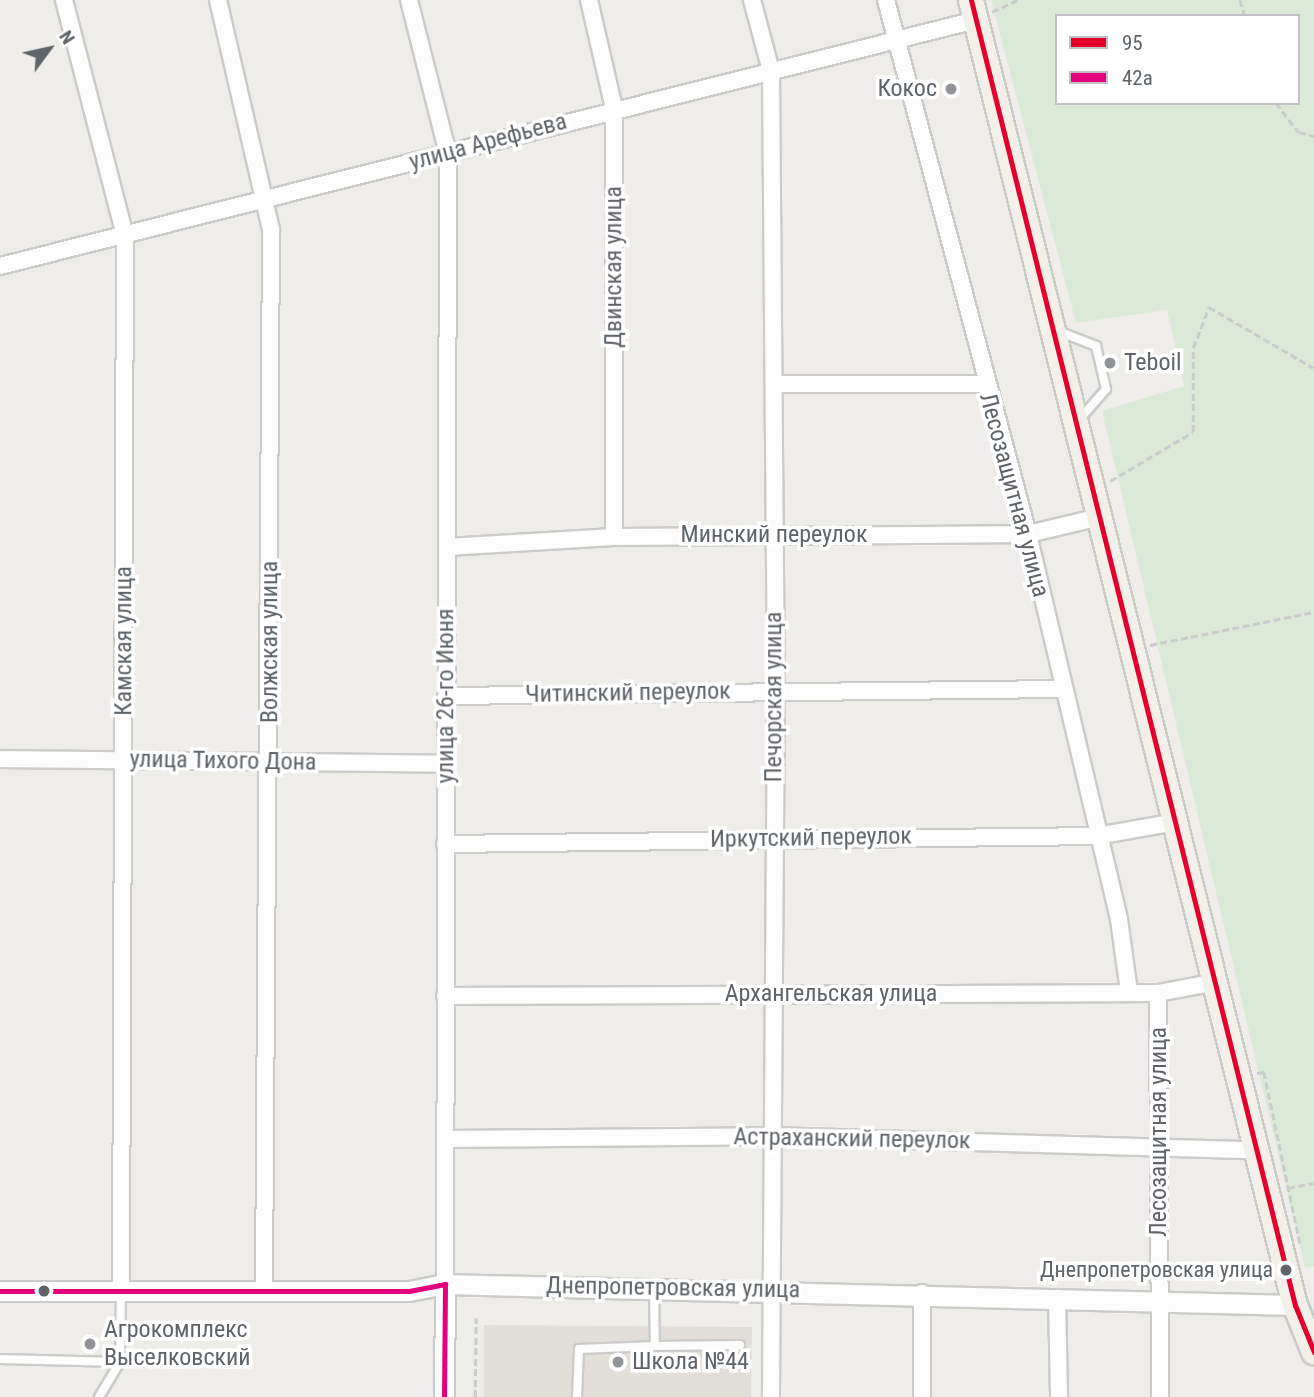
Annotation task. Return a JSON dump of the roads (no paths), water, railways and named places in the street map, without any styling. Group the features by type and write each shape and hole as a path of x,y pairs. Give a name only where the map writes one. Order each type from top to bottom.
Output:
{"main road":[{"path":"974,10 1295,1305 1311,1347"}],"street":[{"name":"Камская улица","path":"64,0 125,236 121,1291"},
{"name":"Волжская улица","path":"218,0 267,202 270,763 264,1291"},
{"name":"улица 26-го Июня","path":"409,0 448,153 444,1397"},
{"name":"Двинская улица","path":"589,0 614,108 614,537"},
{"name":"Печорская улица","path":"752,0 771,71 776,691 772,838 774,994 771,1397"},
{"name":"Лесозащитная улица","path":"886,0 1028,534 1097,836 1129,992"},
{"name":"улица Арефьева","path":"0,266 267,202 614,108 896,40 974,10"},
{"path":"775,384 986,384"},
{"name":"Минский переулок","path":"447,547 614,537 1028,534 1100,517"},
{"name":"Читинский переулок","path":"446,696 1062,689"},
{"name":"улица Тихого Дона","path":"0,759 446,764"},
{"name":"Иркутский переулок","path":"445,844 1097,836 1175,822"},
{"name":"Архангельская улица","path":"445,996 1158,993 1216,982"},
{"name":"Лесозащитная улица","path":"1158,993 1160,1397"},
{"name":"Астраханский переулок","path":"445,1139 772,1136 1258,1150"},
{"name":"Днепропетровская улица","path":"0,1291 409,1291 445,1284 922,1293 1295,1305"},
{"path":"922,1293 922,1397"},
{"path":"1057,1298 1059,1397"},
{"path":"1311,1347 1314,1368"}],"lane":[{"path":"1053,329 1096,346 1106,389 1077,423"},
{"path":"654,1288 655,1346"},
{"path":"99,1397 120,1362 121,1291"},
{"path":"577,1397 579,1349 740,1345"},
{"path":"0,1359 120,1362"}],"place":[{"name":"Кокос","path":"951,89"},
{"name":"Teboil","path":"1110,363"},
{"name":"Днепропетровская улица","path":"1286,1270"},
{"name":"Агрокомплекс Выселковский","path":"90,1344"},
{"name":"Школа №44","path":"618,1362"}]}
